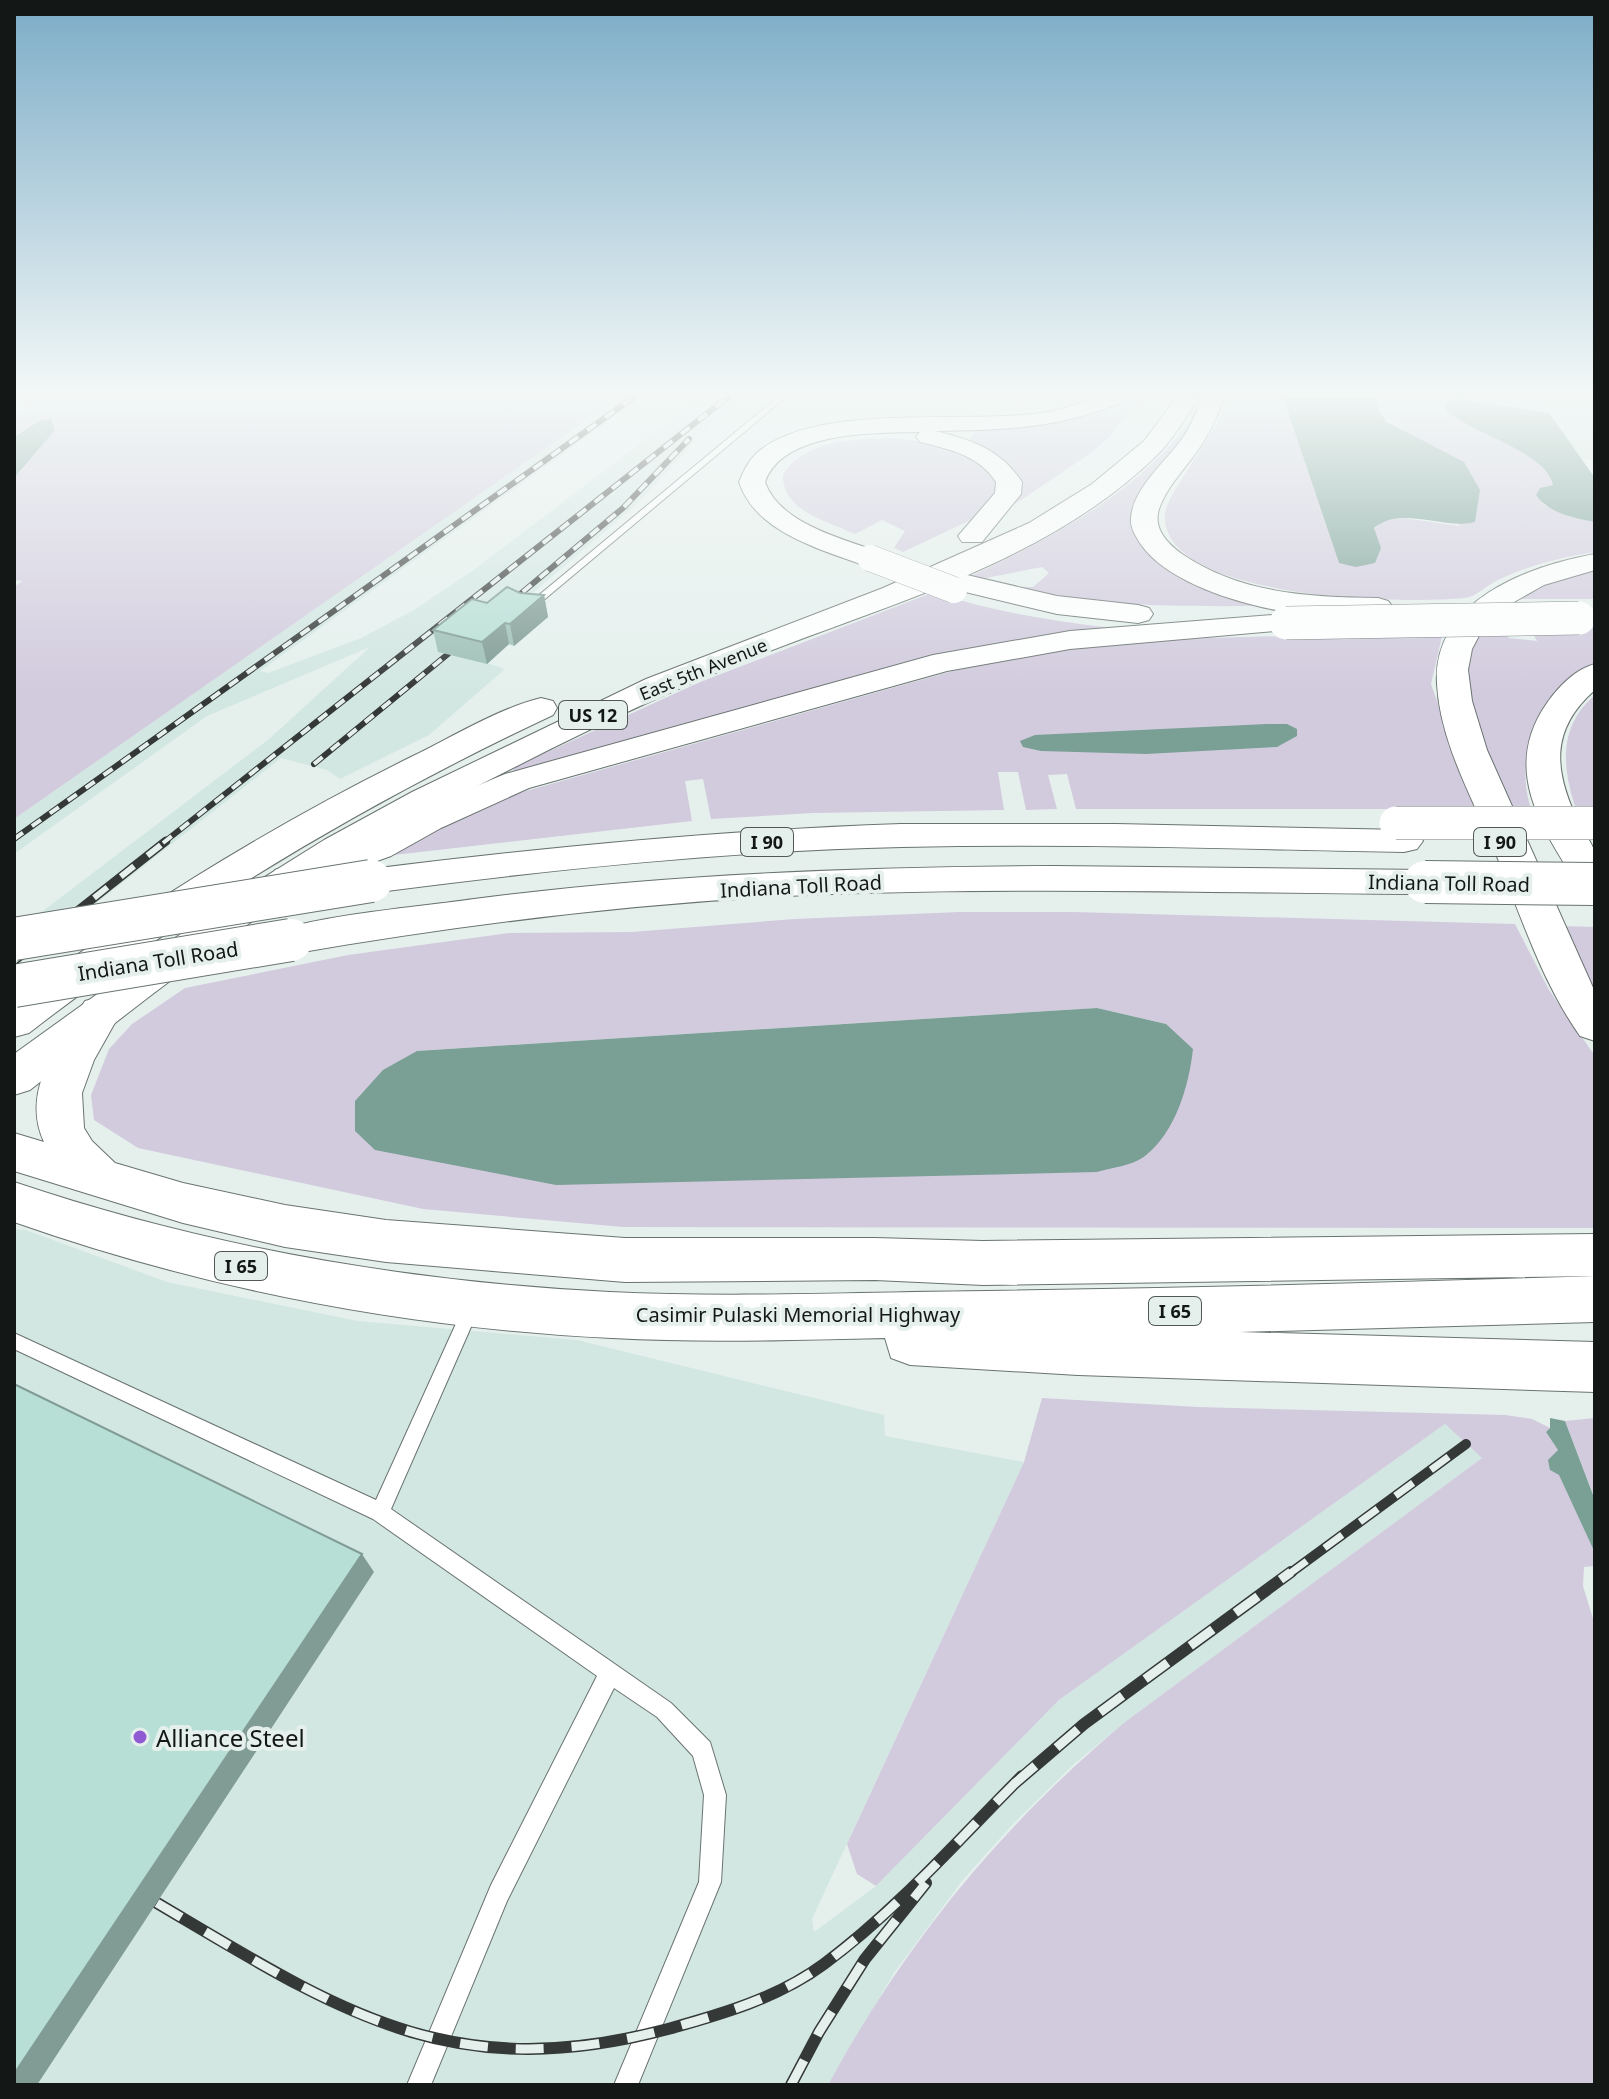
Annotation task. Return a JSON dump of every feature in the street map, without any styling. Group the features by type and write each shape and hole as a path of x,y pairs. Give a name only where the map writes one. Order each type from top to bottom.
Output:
{"main road":[{"path":"757,495 764,507 798,528 1015,606 1104,620 1234,625"},
{"path":"775,495 779,503 808,522 876,556"},
{"path":"972,536 1007,495"},
{"name":"East 5th Avenue","path":"14,1022 130,935 234,867 415,768 576,692 972,536 1050,495"},
{"name":"East 5th Avenue","path":"14,1078 100,1012 289,879 384,822 501,759 599,712 700,668 965,565 1045,524 1091,495"},
{"path":"1154,495 1144,518 1147,532 1158,549 1182,567 1277,612"},
{"path":"1595,562 1513,588 1492,602 1462,639 1456,650 1452,673 1457,707 1479,768 1556,952 1595,1025"},
{"path":"960,587 1103,611 1203,616 1277,612 1582,613"},
{"path":"289,879 378,848 439,814 517,781 944,662 1057,642 1234,625 1277,612 1582,613"},
{"path":"1595,674 1579,685 1559,706 1545,731 1541,758 1543,786 1554,815 1595,883"},
{"path":"1400,832 1595,823"},
{"name":"Indiana Toll Road","path":"14,939 371,881 530,860 815,839 979,834 1165,837 1400,832 1595,843"},
{"name":"Indiana Toll Road","path":"14,986 427,918 549,904 830,883 975,879 1103,896 1432,894 1595,883"},
{"path":"1432,894 1595,912"},
{"path":"99,1178 68,1145 56,1108 60,1083 100,1012"},
{"name":"I 65","path":"14,1152 183,1203 271,1223 386,1241 625,1260 875,1259 983,1263 1595,1255"},
{"name":"Casimir Pulaski Memorial Highway","path":"19,1206 130,1239 254,1269 366,1290 611,1315 754,1317 1267,1310 1595,1299"},
{"path":"474,1303 483,1285 501,1278 644,1285 925,1279 983,1263"},
{"path":"754,1317 810,1331 863,1338 1078,1351 1595,1367"}],"lane":[{"path":"527,609 664,495"},
{"path":"380,1512 474,1303"},
{"path":"14,1341 380,1512 664,1710 702,1750 715,1795 710,1882 626,2085"},
{"path":"419,2085 499,1893 610,1673"}],"shaded area":[{"path":"14,495 479,495 14,819 14,587 22,581 14,580"},
{"path":"479,495 506,495 260,671 268,673 361,638 414,610 475,569 572,495 645,495 514,609 487,663 505,669 429,735 340,779 327,770 281,758 14,968 14,933 269,739 370,647 207,716 14,854 14,819"},
{"path":"789,495 997,495 977,517 903,552 894,548 905,531 882,520 855,534 808,513"},
{"path":"1017,495 1028,495 1015,504"},
{"path":"1113,495 1146,495 1150,548 1277,606 1115,603 1018,587 1033,587 1049,573 1042,567 981,579 969,577 1069,525"},
{"path":"1172,495 1316,495 1339,563 1382,521 1403,518 1460,526 1443,495 1548,495 1542,504 1568,516 1595,522 1595,552 1557,559 1520,571 1468,597 1393,600 1290,591 1241,580 1200,564 1173,541 1165,512"},
{"path":"1316,495 1479,495 1475,522 1463,524 1409,518 1385,521 1374,528 1381,548 1375,563 1356,567 1339,563"},
{"path":"1536,495 1595,495 1595,522 1562,514"},
{"path":"1595,568 1595,599 1508,599 1536,585"},
{"path":"934,592 997,610 1104,627 1105,630 512,774 515,767 700,682"},
{"path":"1595,626 1595,664 1575,679 1558,698 1540,724 1529,750 1526,778 1531,809 1511,809 1483,745 1467,694 1465,672 1472,648 1482,632 1503,630 1509,638 1537,641 1530,629"},
{"path":"1443,632 1431,684 1475,809 1076,809 1067,774 1048,775 1057,809 1026,810 1018,772 998,772 1004,810 813,813 711,819 703,779 685,781 692,821 394,855 458,819 526,791 956,670 1114,643"},
{"path":"1595,695 1595,809 1576,809 1568,778 1566,748 1574,720"},
{"path":"1287,724 1297,729 1297,736 1277,747 1146,754 1041,751 1023,747 1020,741 1035,735"},
{"path":"959,912 1074,912 1515,924 1549,990 1595,1056 1595,1228 623,1227 423,1209 138,1148 94,1120 91,1095 109,1049 132,1024 185,988 348,955 509,933 632,932 794,919","holes":["1097,1008 1166,1024 417,1051"]},
{"path":"1561,926 1595,927 1595,998"},
{"path":"1097,1008 1166,1024 1193,1049 1179,1107 1156,1146 1129,1164 1097,1172 556,1185 375,1150 355,1131 355,1101 383,1070 417,1051"},
{"path":"14,1229 26,1230 167,1282 358,1321 577,1340 884,1415 885,1436 1024,1462 812,1919 814,1932 876,1886 1059,1700 1445,1424 1482,1458 1125,1722 1074,1764 1013,1824 962,1881 894,1973 828,2085 14,2085"},
{"path":"1042,1398 1198,1407 1505,1415 1532,1419 1550,1428 1546,1432 1558,1450 1550,1470 1559,1474 1595,1553 1595,1566 1584,1567 1583,1586 1595,1625 1595,2085 828,2085 889,1983 923,1935 997,1845 1037,1803 1125,1722 1482,1458 1445,1424 1059,1700 876,1886 857,1874 847,1844 1024,1462"},
{"path":"1550,1418 1565,1421 1595,1500 1595,1553 1559,1475 1550,1470 1548,1460 1558,1450 1546,1432 1550,1428"},
{"path":"1595,1418 1595,1499 1565,1421"}],"building":[{"path":"507,587 520,593 544,595 510,624 505,623 482,642 433,630 472,599 487,603"},
{"name":"Alliance Steel","path":"14,1384 362,1554 14,2074"}],"railway":[{"path":"14,839 497,495"},
{"path":"163,843 604,495"},
{"path":"506,606 635,495"},
{"path":"314,764 448,654"},
{"path":"14,961 166,841"},
{"path":"1289,1574 1466,1444"},
{"path":"1015,1783 1084,1724 1291,1572"},
{"path":"1015,1783 1022,1776"},
{"path":"157,1903 282,1976 340,2005 398,2028 458,2043 521,2049 591,2045 709,2017 769,1996 806,1976 851,1943 902,1898 1015,1783"},
{"path":"791,2085 819,2032 865,1959 926,1883"}],"place":[{"name":"Alliance Steel","path":"140,1737"}]}
